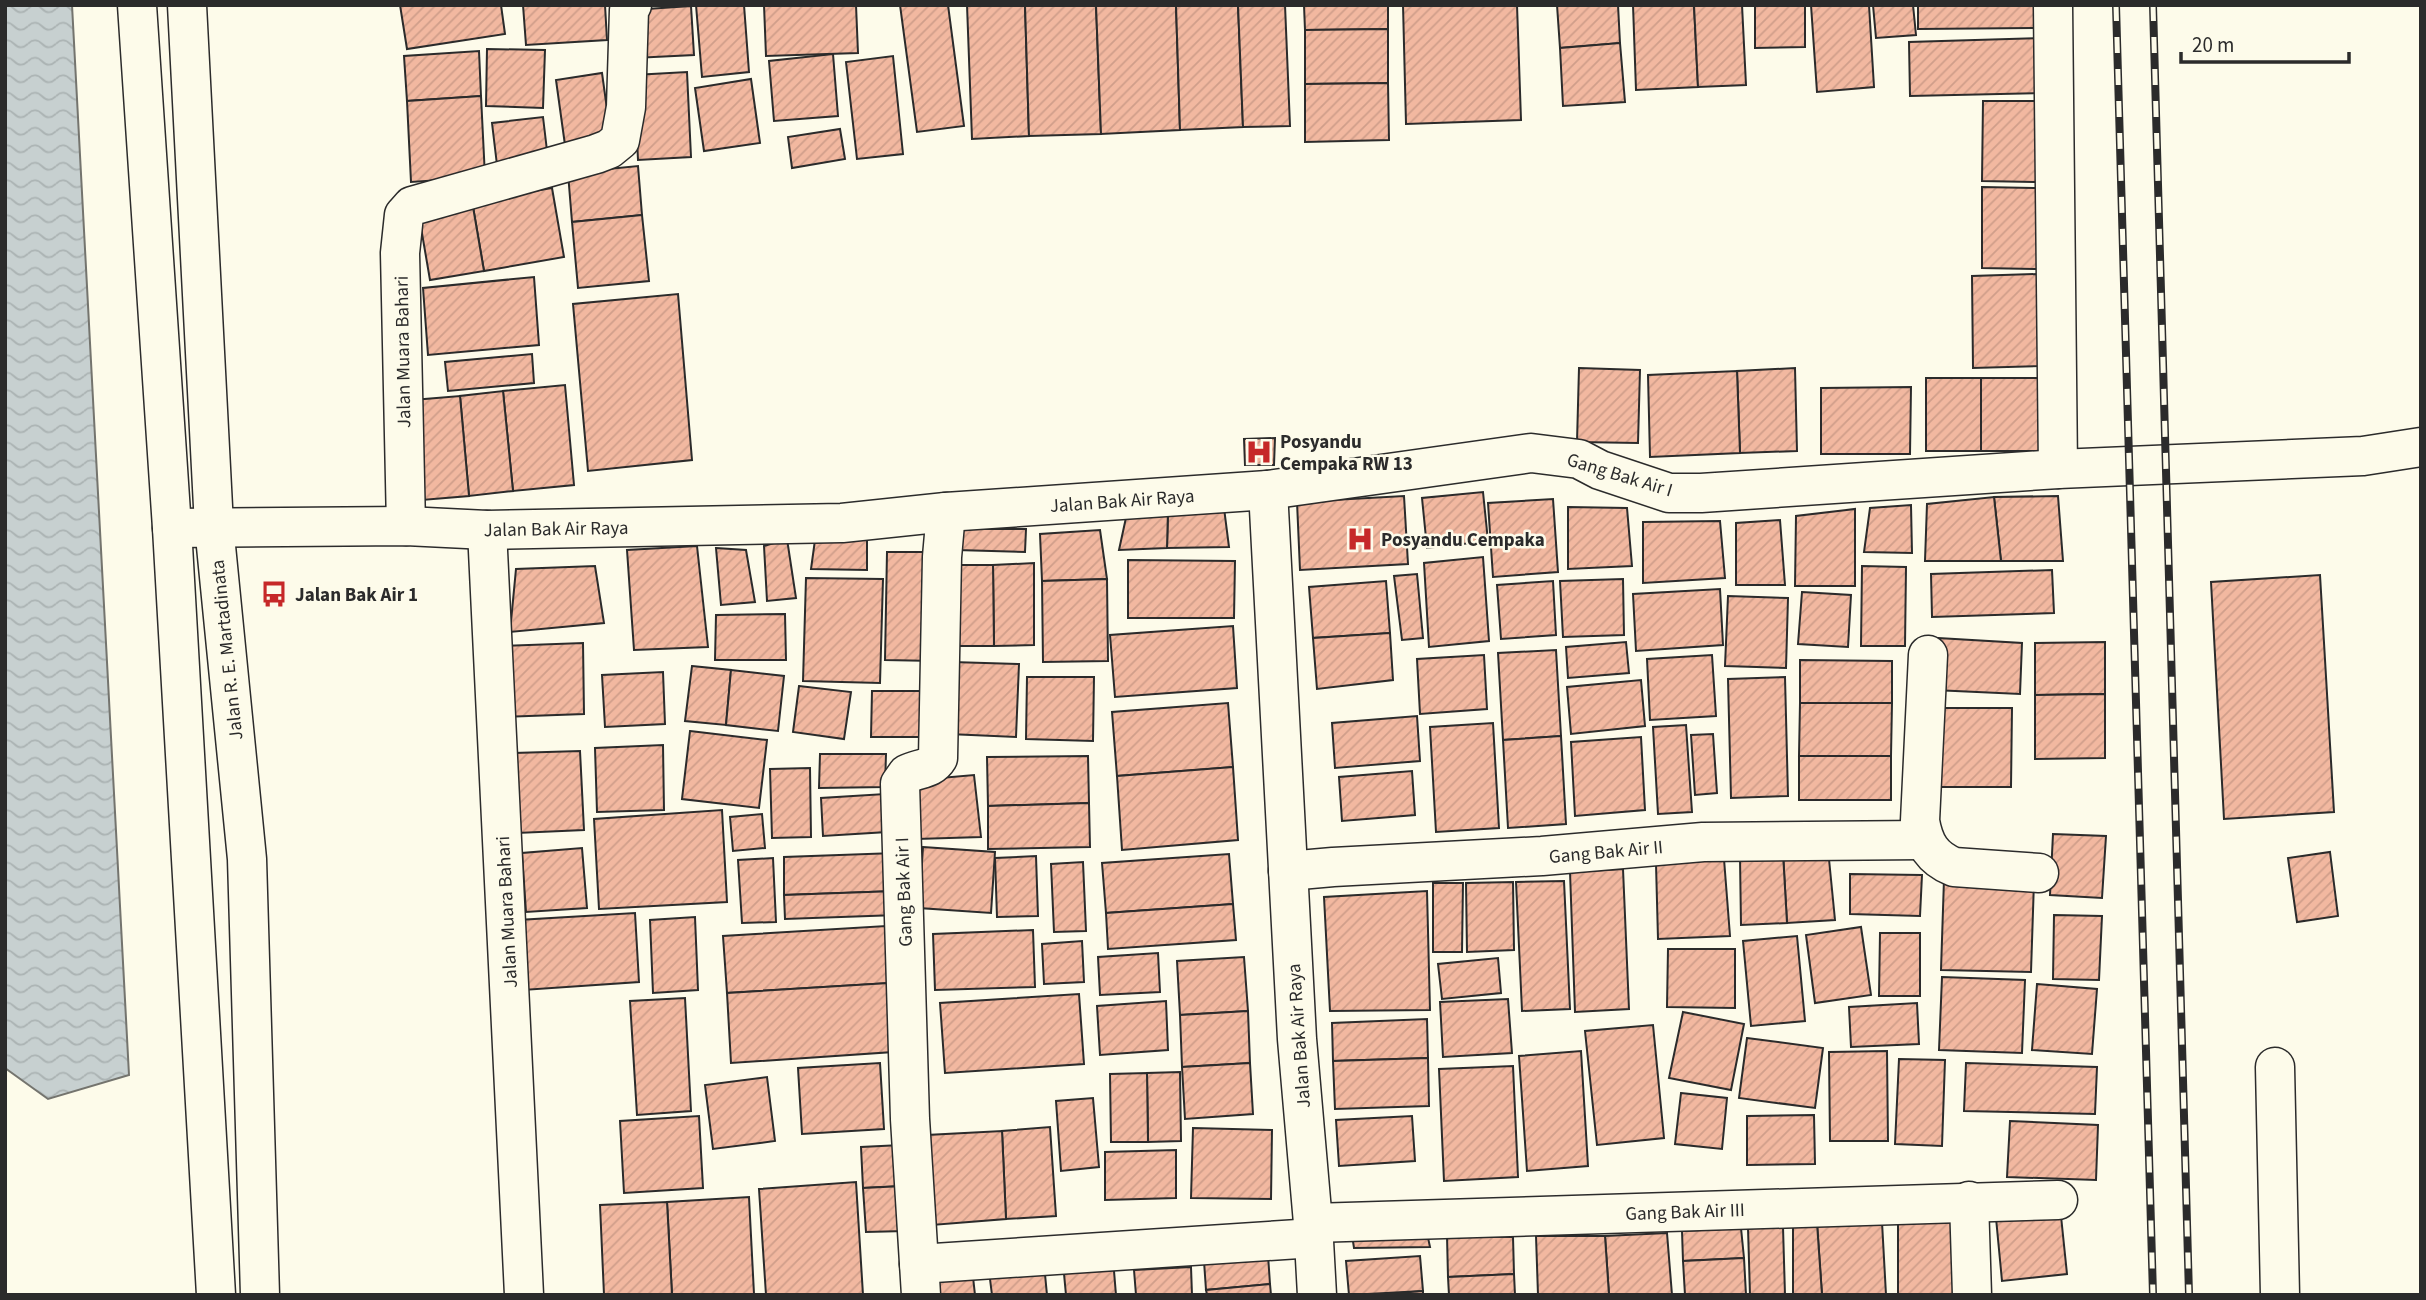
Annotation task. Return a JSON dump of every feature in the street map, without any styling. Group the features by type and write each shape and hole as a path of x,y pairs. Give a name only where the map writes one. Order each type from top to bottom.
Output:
{"main road":[{"path":"137,5 172,528 216,1295"},
{"name":"Jalan R. E. Martadinata","path":"187,5 214,526 247,859 260,1295"},
{"name":"Jalan Muara Bahari","path":"406,526 400,253 402,220 412,206 596,154 609,149 621,139 626,107 629,9 632,5"},
{"path":"2053,5 2058,469"},
{"name":"Gang Bak Air I","path":"1268,490 1531,453 1578,459 1600,470 1669,492 1701,493 2058,469 2363,456 2421,447"},
{"name":"Jalan Bak Air Raya","path":"172,528 406,526 487,530 842,523 946,512 1268,490 1297,1039 1317,1295"},
{"name":"Gang Bak Air I","path":"920,1279 910,1119 900,784 907,774 928,768 937,758 942,557 946,512"},
{"name":"Jalan Muara Bahari","path":"487,530 524,1295"},
{"path":"1928,655 1920,821 1923,840 1942,862 1954,867 2039,873"},
{"name":"Gang Bak Air II","path":"1288,871 1542,856 1703,842 1923,840"},
{"path":"2275,1067 2280,1295"},
{"name":"Gang Bak Air III","path":"920,1279 1314,1231 1969,1201 2058,1200"},
{"path":"1969,1201 1972,1295"}],"water":[{"path":"5,5 72,5 129,1075 48,1099 5,1068"}],"building":[{"path":"400,5 501,5 505,34 407,49"},
{"path":"523,5 605,5 607,40 526,45"},
{"path":"696,5 744,5 749,72 702,77"},
{"path":"764,5 856,5 858,53 766,56"},
{"path":"900,5 948,5 964,126 917,132"},
{"path":"967,5 1025,5 1029,136 972,139"},
{"path":"1025,5 1096,5 1101,134 1029,136"},
{"path":"1096,5 1176,5 1180,130 1101,134"},
{"path":"1176,5 1238,5 1243,127 1180,130"},
{"path":"1238,5 1285,5 1290,126 1243,127"},
{"path":"1304,5 1388,5 1388,29 1305,30"},
{"path":"1403,5 1517,5 1521,120 1406,124"},
{"path":"1557,5 1618,5 1620,43 1560,48"},
{"path":"1633,5 1694,5 1698,87 1636,90"},
{"path":"1694,5 1742,5 1746,85 1698,87"},
{"path":"1755,5 1805,5 1805,47 1755,48"},
{"path":"1811,5 1869,5 1874,87 1817,92"},
{"path":"1873,5 1913,5 1916,35 1876,38"},
{"path":"1918,5 2047,5 2047,28 1918,29"},
{"path":"691,6 694,55 634,58 632,10"},
{"path":"1388,29 1388,83 1305,84 1305,30"},
{"path":"2041,38 2041,93 1910,96 1909,42"},
{"path":"1620,43 1625,102 1563,106 1560,48"},
{"path":"487,49 545,50 543,108 486,106"},
{"path":"479,51 481,96 407,101 404,56"},
{"path":"833,54 838,116 774,121 769,61"},
{"path":"893,56 903,154 857,159 846,62"},
{"path":"687,72 691,157 638,160 634,75"},
{"path":"602,73 611,138 565,145 556,80"},
{"path":"751,79 760,143 704,151 695,88"},
{"path":"1388,83 1389,140 1305,142 1305,84"},
{"path":"481,96 485,177 411,182 407,101"},
{"path":"1983,101 2039,101 2039,182 1982,181"},
{"path":"543,117 548,159 497,165 492,123"},
{"path":"840,129 845,159 792,168 788,137"},
{"path":"638,166 642,215 572,222 568,173"},
{"path":"1982,187 2039,188 2038,269 1982,268"},
{"path":"552,188 564,257 484,271 472,201"},
{"path":"472,201 484,271 430,280 418,210"},
{"path":"642,215 649,281 578,288 572,222"},
{"path":"2038,274 2039,366 1973,368 1972,276"},
{"path":"534,277 539,345 428,355 423,288"},
{"path":"678,294 692,460 588,471 573,304"},
{"path":"532,354 534,383 448,391 445,362"},
{"path":"1579,368 1640,370 1638,443 1577,442"},
{"path":"1795,368 1797,451 1740,453 1737,371"},
{"path":"1737,371 1740,453 1650,457 1648,375"},
{"path":"1926,378 1981,378 1981,451 1926,451"},
{"path":"1981,378 2052,378 2051,451 1981,451"},
{"path":"565,385 574,485 513,491 503,391"},
{"path":"1911,387 1910,454 1821,454 1821,388"},
{"path":"503,391 513,491 469,496 460,396"},
{"path":"460,396 469,496 422,500 413,400"},
{"name":"Posyandu Cempaka RW 13","path":"1275,438 1274,465 1245,465 1244,439"},
{"path":"1483,492 1488,541 1427,548 1422,498"},
{"path":"1404,496 1408,564 1300,570 1297,502"},
{"path":"2058,496 2063,561 2001,561 1994,497"},
{"path":"1994,497 2001,561 1925,561 1927,504"},
{"path":"1553,499 1558,572 1493,577 1488,503"},
{"path":"1911,505 1912,553 1864,552 1870,508"},
{"path":"1568,507 1627,508 1632,566 1568,569"},
{"path":"1224,508 1229,547 1167,548 1168,510"},
{"path":"1855,509 1855,586 1795,586 1796,516"},
{"path":"1168,510 1167,548 1119,550 1127,513"},
{"path":"1780,520 1785,585 1736,585 1736,523"},
{"path":"1720,521 1725,578 1643,583 1643,522"},
{"path":"962,529 1026,529 1025,552 957,550"},
{"path":"1100,530 1107,579 1042,581 1040,534"},
{"path":"867,533 867,570 811,569 815,540"},
{"path":"787,539 796,598 767,601 764,546"},
{"path":"697,546 708,647 634,650 627,550"},
{"path":"716,548 746,550 755,602 721,605"},
{"path":"887,552 936,552 935,661 885,660"},
{"path":"1483,557 1489,641 1429,647 1424,563"},
{"path":"1128,560 1235,561 1234,618 1128,618"},
{"path":"1034,563 1034,645 994,646 993,565"},
{"path":"954,565 993,565 994,646 955,646"},
{"path":"595,566 604,623 510,632 516,569"},
{"path":"1862,566 1906,567 1905,646 1861,646"},
{"path":"2052,570 2054,613 1932,617 1931,574"},
{"path":"1417,574 1423,638 1402,640 1394,576"},
{"path":"2320,575 2334,812 2224,819 2211,582"},
{"path":"806,578 883,579 880,683 803,681"},
{"path":"1107,579 1108,661 1043,662 1042,581"},
{"path":"1623,579 1624,635 1563,637 1560,581"},
{"path":"1386,581 1390,633 1313,638 1309,587"},
{"path":"1553,581 1556,635 1501,639 1497,585"},
{"path":"1720,589 1723,645 1636,651 1633,594"},
{"path":"1802,592 1851,595 1848,647 1798,644"},
{"path":"1728,596 1788,598 1786,668 1725,666"},
{"path":"785,614 786,660 715,660 716,615"},
{"path":"1233,626 1237,688 1115,697 1110,635"},
{"path":"1390,633 1393,680 1317,689 1313,638"},
{"path":"1938,638 2022,643 2020,694 1934,690"},
{"path":"1626,642 1629,673 1568,678 1566,647"},
{"path":"2105,642 2105,694 2035,695 2035,643"},
{"path":"583,643 584,714 500,717 498,646"},
{"path":"1556,650 1561,736 1503,740 1498,653"},
{"path":"1484,655 1487,709 1420,714 1417,659"},
{"path":"1712,655 1716,716 1650,720 1647,659"},
{"path":"1800,660 1892,661 1892,703 1800,703"},
{"path":"952,662 1019,664 1016,737 949,734"},
{"path":"692,666 731,670 726,725 685,721"},
{"path":"731,670 784,676 778,731 726,725"},
{"path":"663,672 665,724 605,727 602,675"},
{"path":"1027,677 1094,677 1093,741 1026,739"},
{"path":"1785,677 1788,796 1731,798 1728,679"},
{"path":"1641,680 1645,726 1571,734 1567,687"},
{"path":"799,686 851,692 844,739 793,732"},
{"path":"872,691 930,691 929,737 871,737"},
{"path":"2105,694 2105,758 2035,759 2035,695"},
{"path":"1228,703 1233,767 1117,776 1112,712"},
{"path":"1800,703 1892,703 1891,756 1799,756"},
{"path":"1931,708 2012,708 2011,787 1930,787"},
{"path":"1417,716 1420,761 1335,768 1332,723"},
{"path":"1493,723 1499,828 1436,832 1430,727"},
{"path":"1686,725 1692,812 1658,814 1653,727"},
{"path":"690,731 767,740 759,808 682,799"},
{"path":"1713,734 1717,793 1695,795 1691,735"},
{"path":"1561,736 1566,824 1508,828 1503,740"},
{"path":"1641,737 1645,810 1575,816 1571,742"},
{"path":"663,745 664,810 597,812 595,748"},
{"path":"580,751 584,830 517,833 514,753"},
{"path":"820,754 886,754 885,787 819,788"},
{"path":"1088,756 1089,803 988,806 987,757"},
{"path":"1799,756 1891,756 1891,800 1799,800"},
{"path":"1233,767 1238,840 1122,850 1117,776"},
{"path":"810,768 811,837 772,838 770,769"},
{"path":"1412,771 1415,815 1342,821 1339,777"},
{"path":"974,775 981,837 917,839 918,780"},
{"path":"885,794 887,832 823,836 821,798"},
{"path":"1089,803 1090,847 988,849 988,806"},
{"path":"722,810 727,902 599,909 594,819"},
{"path":"762,814 765,848 733,851 730,817"},
{"path":"2053,834 2106,836 2102,898 2050,895"},
{"path":"923,847 995,852 991,913 919,908"},
{"path":"582,848 587,908 526,912 522,853"},
{"path":"1828,849 1835,920 1787,923 1783,853"},
{"path":"2330,852 2338,916 2297,922 2288,858"},
{"path":"895,853 896,891 784,895 784,857"},
{"path":"1783,853 1787,923 1741,925 1740,858"},
{"path":"1229,854 1233,904 1106,913 1102,863"},
{"path":"1036,856 1038,916 997,917 995,858"},
{"path":"773,858 776,922 742,923 738,860"},
{"path":"1724,859 1730,936 1658,939 1656,864"},
{"path":"1083,862 1086,931 1054,932 1051,864"},
{"path":"1623,869 1629,1009 1575,1012 1570,872"},
{"path":"1850,874 1922,875 1920,916 1850,914"},
{"path":"1944,879 2034,881 2031,972 1941,970"},
{"path":"1564,881 1570,1009 1522,1011 1516,882"},
{"path":"1513,882 1514,950 1467,952 1466,883"},
{"path":"1433,883 1463,883 1462,952 1433,952"},
{"path":"896,891 897,915 785,919 784,895"},
{"path":"1427,891 1430,1010 1330,1011 1324,897"},
{"path":"1233,904 1236,940 1108,949 1106,913"},
{"path":"635,913 639,982 523,990 518,920"},
{"path":"2054,915 2102,916 2099,980 2053,979"},
{"path":"695,917 698,990 653,993 650,920"},
{"path":"886,926 889,983 727,993 723,936"},
{"path":"1861,927 1871,995 1815,1003 1806,935"},
{"path":"1033,930 1035,987 935,990 933,934"},
{"path":"1880,933 1920,933 1920,996 1879,996"},
{"path":"1797,936 1805,1021 1751,1026 1743,941"},
{"path":"1082,941 1084,982 1044,984 1042,944"},
{"path":"1668,949 1735,949 1735,1008 1667,1007"},
{"path":"1158,953 1160,992 1100,995 1098,957"},
{"path":"1244,957 1248,1011 1180,1015 1177,961"},
{"path":"1498,958 1501,993 1442,999 1438,964"},
{"path":"1942,977 2025,980 2022,1053 1939,1050"},
{"path":"889,983 893,1052 731,1063 727,993"},
{"path":"2037,984 2097,989 2092,1054 2032,1050"},
{"path":"1079,994 1084,1064 945,1073 940,1003"},
{"path":"685,998 691,1111 637,1115 630,1001"},
{"path":"1508,999 1512,1053 1443,1057 1440,1002"},
{"path":"1166,1001 1168,1050 1100,1055 1097,1006"},
{"path":"1917,1003 1919,1044 1851,1047 1849,1007"},
{"path":"1248,1011 1250,1063 1182,1067 1180,1015"},
{"path":"1683,1012 1744,1024 1731,1090 1669,1078"},
{"path":"1427,1019 1428,1058 1333,1061 1332,1023"},
{"path":"1653,1025 1664,1138 1597,1145 1585,1031"},
{"path":"1747,1038 1823,1048 1815,1108 1739,1098"},
{"path":"1581,1051 1588,1166 1527,1171 1519,1056"},
{"path":"1887,1051 1888,1141 1830,1141 1829,1052"},
{"path":"1428,1058 1429,1106 1335,1109 1333,1061"},
{"path":"1899,1059 1945,1060 1942,1146 1895,1144"},
{"path":"880,1063 884,1129 802,1134 798,1068"},
{"path":"1250,1063 1253,1114 1185,1119 1182,1067"},
{"path":"1966,1063 2097,1067 2095,1114 1964,1111"},
{"path":"1513,1066 1518,1177 1444,1181 1439,1069"},
{"path":"1180,1072 1181,1141 1148,1142 1147,1073"},
{"path":"1147,1073 1148,1142 1111,1142 1110,1074"},
{"path":"767,1077 775,1141 713,1149 705,1085"},
{"path":"1681,1093 1727,1098 1722,1149 1675,1144"},
{"path":"1093,1098 1099,1167 1061,1171 1056,1101"},
{"path":"1814,1115 1815,1164 1747,1165 1747,1116"},
{"path":"699,1116 703,1188 624,1193 620,1121"},
{"path":"1412,1116 1415,1161 1339,1166 1336,1120"},
{"path":"2010,1121 2098,1125 2096,1180 2007,1177"},
{"path":"1050,1127 1056,1216 1006,1219 1002,1131"},
{"path":"1193,1128 1272,1130 1271,1199 1191,1198"},
{"path":"1002,1131 1006,1219 932,1225 927,1135"},
{"path":"901,1145 903,1186 863,1188 861,1147"},
{"path":"1176,1150 1176,1198 1105,1200 1105,1152"},
{"path":"856,1182 863,1295 766,1295 759,1189"},
{"path":"903,1186 905,1231 866,1232 863,1188"},
{"path":"749,1197 754,1294 672,1295 667,1202"},
{"path":"667,1202 672,1295 604,1295 600,1205"},
{"path":"2061,1216 2067,1274 2002,1281 1996,1218"},
{"path":"1960,1217 1965,1295 1898,1295 1898,1223"},
{"path":"1882,1222 1886,1295 1822,1295 1817,1223"},
{"path":"1817,1223 1822,1295 1793,1295 1793,1227"},
{"path":"1783,1227 1785,1295 1750,1295 1748,1228"},
{"path":"1741,1228 1744,1258 1683,1261 1682,1231"},
{"path":"1427,1233 1430,1247 1354,1248 1352,1235"},
{"path":"1667,1233 1672,1295 1609,1295 1605,1236"},
{"path":"1447,1236 1513,1237 1514,1274 1448,1277"},
{"path":"1536,1236 1605,1236 1609,1295 1538,1295"},
{"path":"1268,1255 1270,1284 1206,1290 1204,1261"},
{"path":"1420,1256 1423,1291 1349,1295 1346,1261"},
{"path":"1744,1258 1746,1295 1685,1295 1683,1261"},
{"path":"1113,1259 1116,1295 1066,1295 1063,1263"},
{"path":"1044,1264 1047,1295 992,1295 989,1271"},
{"path":"1191,1267 1192,1295 1136,1295 1134,1270"},
{"path":"972,1268 975,1295 931,1295 929,1272"},
{"path":"1514,1274 1515,1295 1449,1295 1448,1277"},
{"path":"1270,1284 1271,1295 1207,1295 1206,1290"},
{"path":"1423,1291 1423,1295 1374,1295"}],"railway":[{"path":"2116,5 2153,1295"},
{"path":"2153,5 2189,1295"}],"place":[{"name":"Posyandu Cempaka RW 13","path":"1259,452"},
{"name":"Posyandu Cempaka","path":"1360,539"},
{"name":"Jalan Bak Air 1","path":"274,594"}]}
